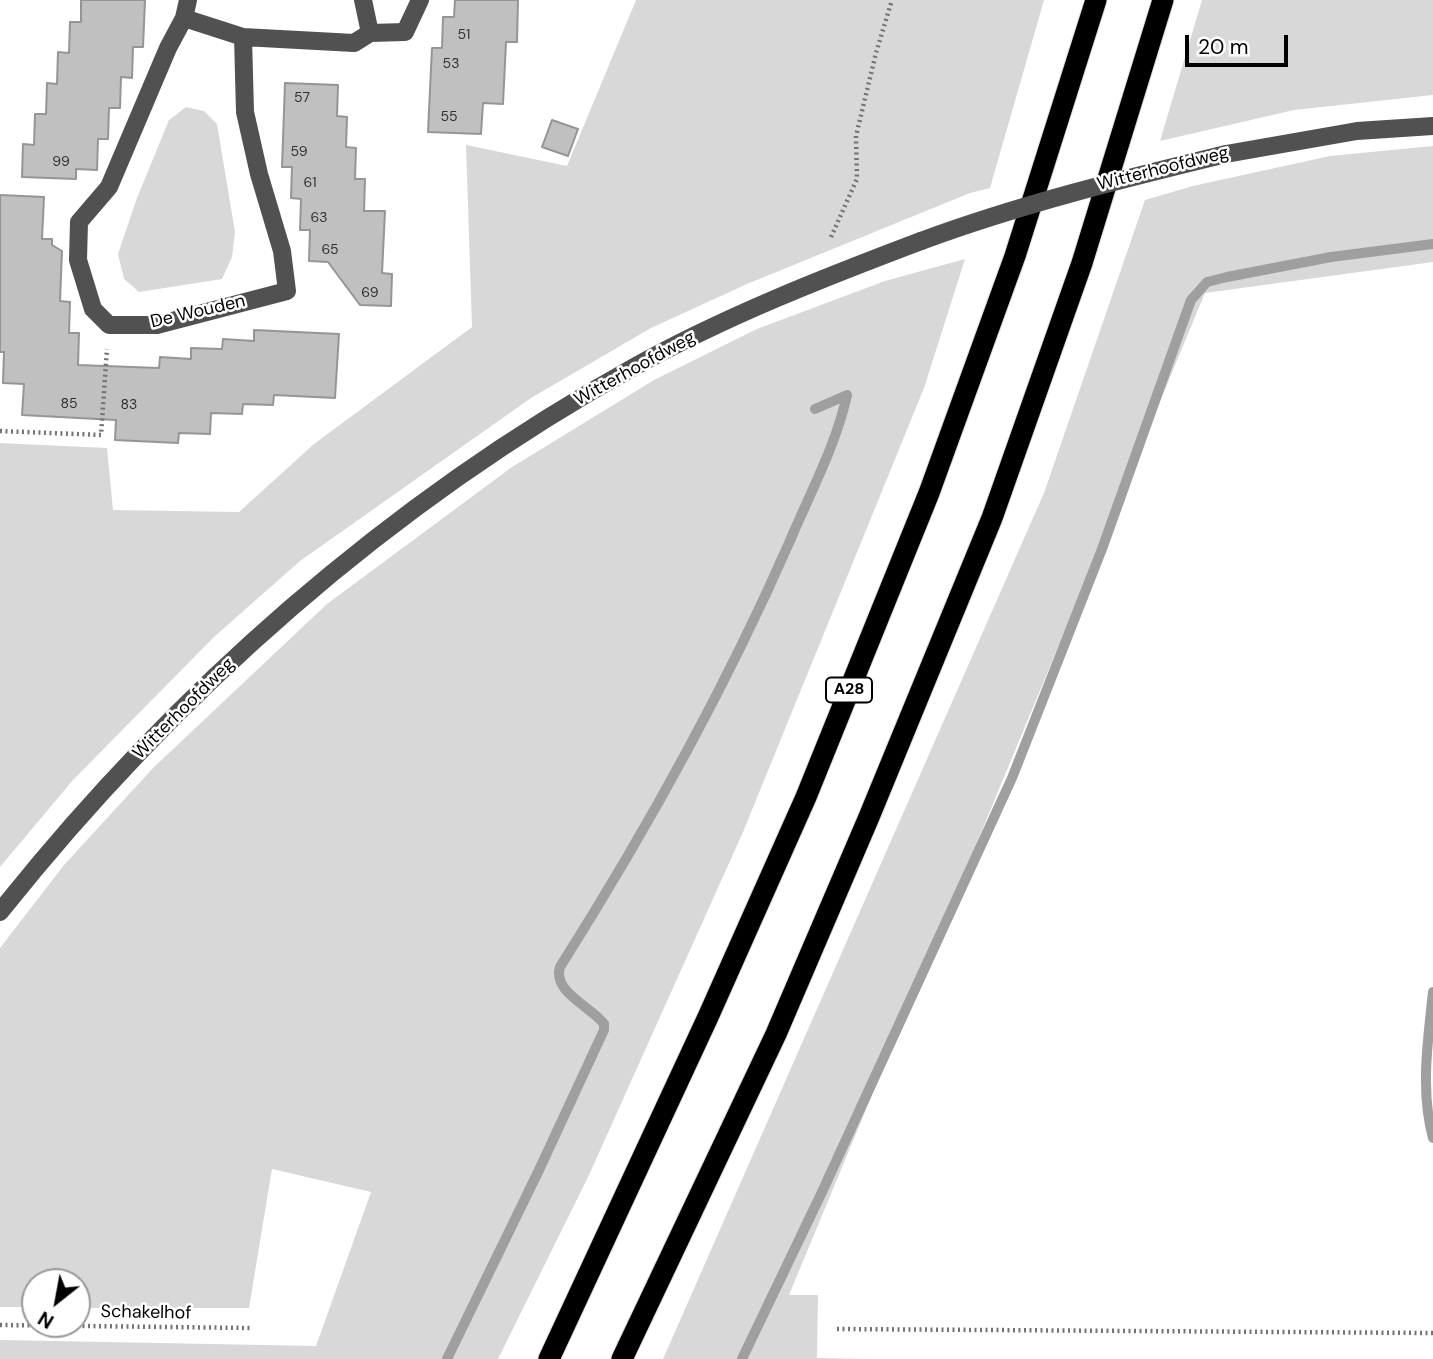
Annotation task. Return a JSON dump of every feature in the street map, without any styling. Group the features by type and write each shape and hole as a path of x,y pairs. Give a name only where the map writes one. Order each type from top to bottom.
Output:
{"highway":[{"name":"A28","path":"549,1359 702,1030 806,797 929,493 1015,256 1096,0"},
{"path":"622,1359 776,1034 992,518 1082,262 1163,0"}],"street":[{"path":"363,0 370,33"},
{"path":"108,325 93,309 78,260 79,222 109,187 186,9 243,37 354,43 370,33 405,32 420,0"},
{"name":"De Wouden","path":"108,325 157,325 287,290 282,251 259,174 245,112 243,37"},
{"name":"Witterhoofdweg","path":"0,912 61,836 136,756 228,663 291,608 387,529 501,446 635,366 752,307 985,217 1072,191 1226,154 1357,131 1433,125"}],"path":[{"path":"831,237 857,179 856,136 876,52 892,0"},
{"path":"0,431 101,435 108,325"},
{"name":"Schakelhof","path":"0,1325 250,1328"},
{"path":"837,1329 1433,1333"}],"shaded area":[{"path":"636,0 1044,0 990,188 970,193 747,284 651,328 531,398 300,561 214,637 73,780 0,867 0,443 107,448 113,510 239,512 314,444 472,327 466,145 567,166"},
{"path":"1202,0 1433,0 1433,95 1294,110 1160,141"},
{"path":"186,107 204,111 217,124 235,232 232,257 222,279 139,292 124,279 118,254 137,198 169,120"},
{"path":"1433,146 1433,262 1205,293 789,1295 818,1295 817,1358 869,1359 663,1359 1044,493 1145,200 1193,186 1330,156"},
{"path":"965,259 924,388 743,832 589,1175 498,1359 0,1359 0,1340 316,1346 371,1192 272,1169 249,1308 91,1308 91,1268 21,1268 21,1307 0,1307 0,948 64,865 154,767 327,604 512,467 654,380 757,329 885,281"}],"building":[{"path":"81,0 145,0 143,47 133,47 132,78 121,77 120,108 109,108 108,139 98,139 97,170 76,169 76,179 22,177 23,144 34,145 35,114 46,114 47,83 57,84 58,52 69,53 70,22 81,22"},
{"path":"455,0 518,0 517,42 506,42 503,104 483,103 481,134 428,132 432,48 442,48 443,17 454,17"},
{"path":"285,83 338,85 337,116 347,117 346,147 356,148 355,179 365,179 364,211 385,211 382,273 392,274 391,306 360,305 328,262 309,261 310,230 300,230 301,199 291,198 292,167 282,167"},
{"path":"552,120 578,129 568,156 542,147"},
{"path":"0,195 44,197 42,239 52,239 52,245 62,251 60,301 70,302 69,333 79,333 78,365 159,368 160,357 191,359 191,348 222,349 223,339 254,341 254,330 339,334 335,398 274,395 273,405 243,404 242,414 211,413 210,434 179,433 178,443 115,440 116,420 22,415 24,384 3,383 4,352 0,352"}],"waterway":[{"path":"742,1359 822,1192 1012,778 1102,549 1191,300 1207,282 1227,277 1331,257 1433,244"},
{"path":"447,1359 604,1030 604,1024 567,992 559,976 560,967 653,812 738,653 821,470 847,395 815,409"},
{"path":"1433,992 1426,1084 1433,1138"}]}
